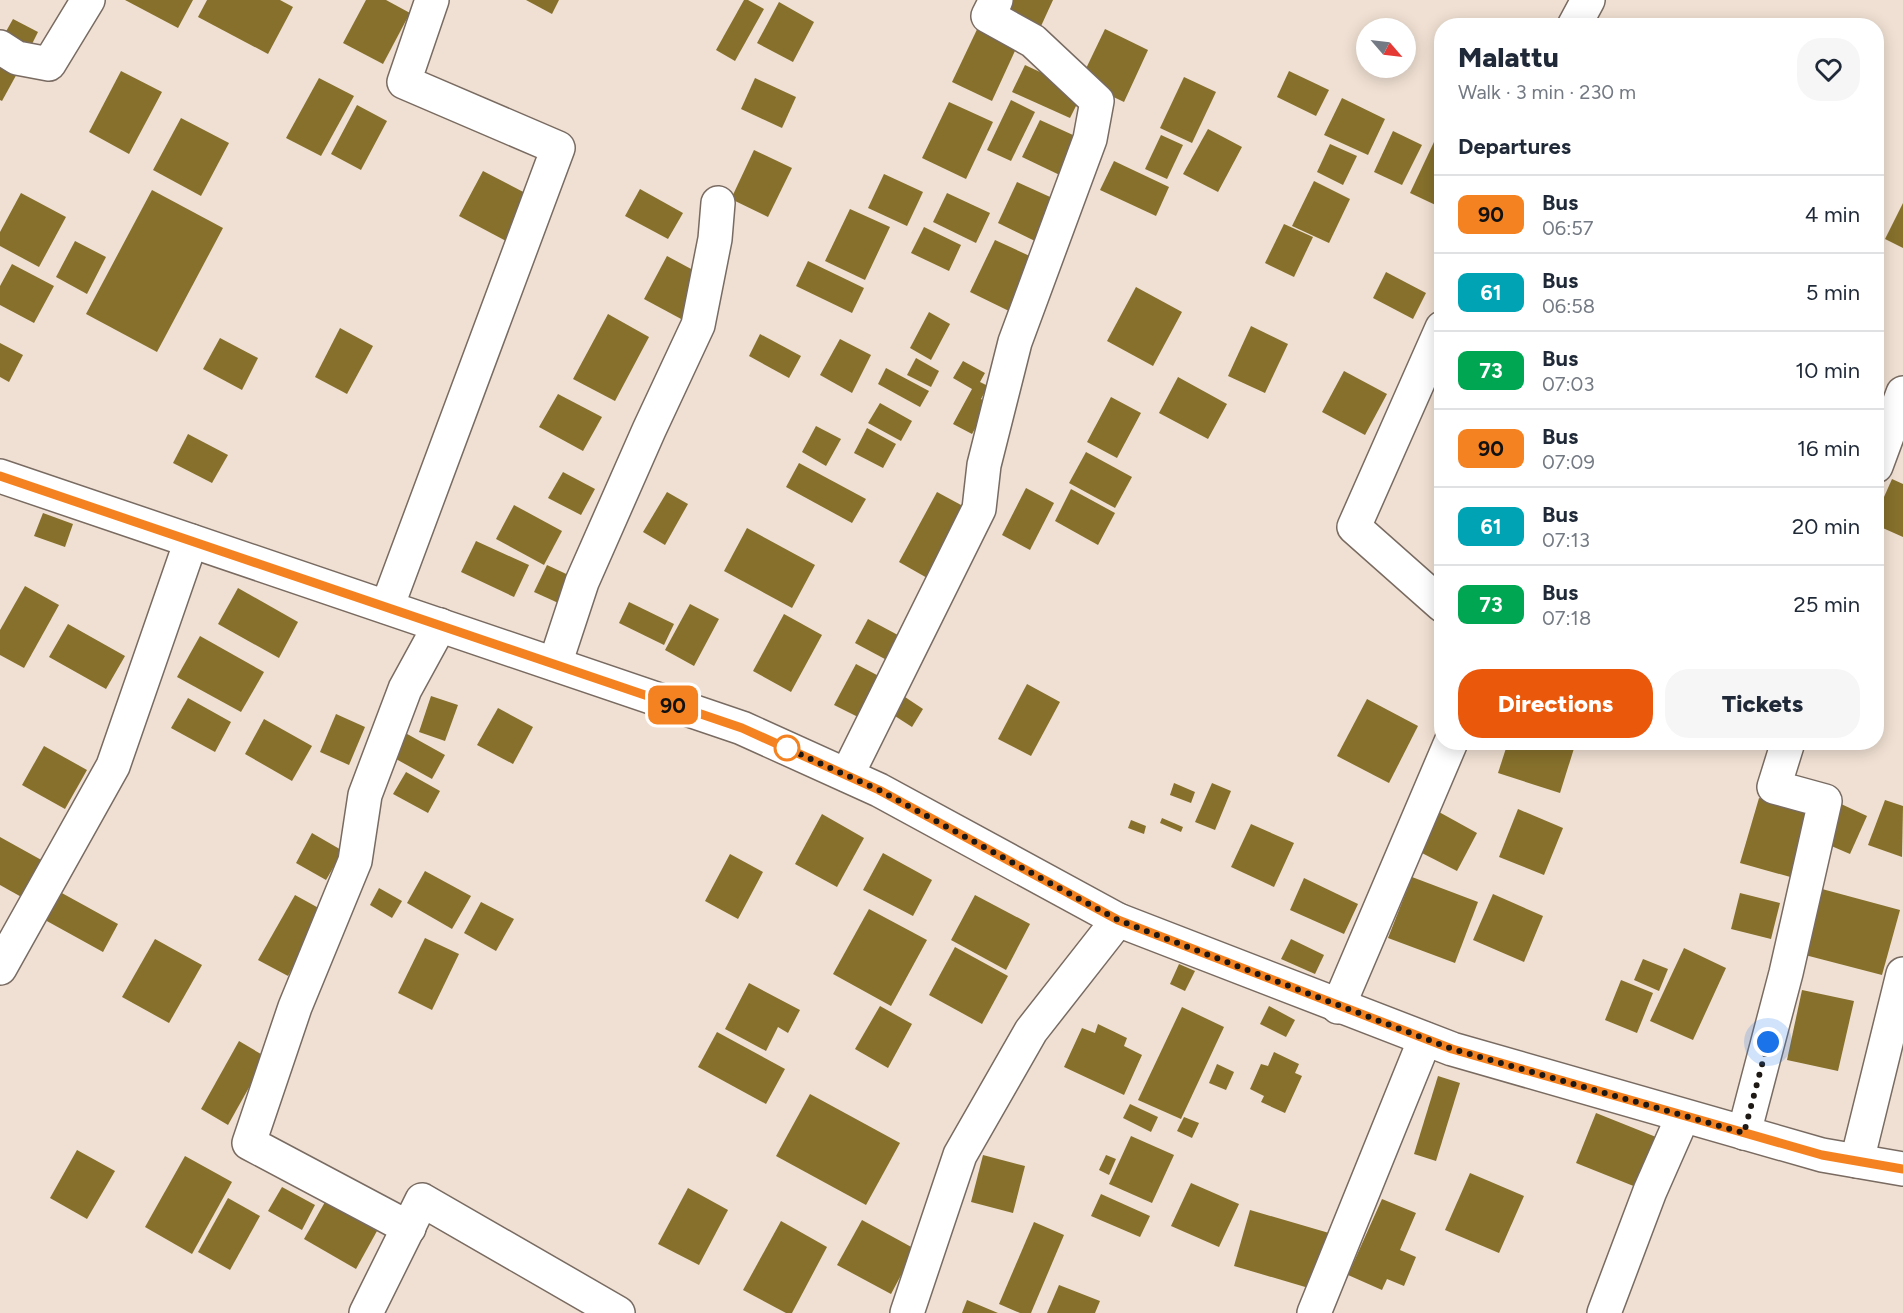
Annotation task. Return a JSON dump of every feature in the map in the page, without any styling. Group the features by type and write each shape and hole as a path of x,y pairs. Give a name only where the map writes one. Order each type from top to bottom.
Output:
{"street":[{"path":"0,47 17,58 49,64 88,0"},
{"path":"387,607 558,148 404,82 432,0"},
{"path":"847,775 979,509 984,465 1015,342 1090,139 1097,101 1034,41 988,16 996,0"},
{"path":"1579,18 1588,0"},
{"path":"555,664 582,582 698,325 715,238 718,203"},
{"path":"1434,345 1354,527 1434,598"},
{"path":"1884,444 1903,393"},
{"path":"0,476 742,728 879,790 1118,920 1338,1007 1452,1049 1822,1155 1903,1169"},
{"path":"0,968 113,766 191,541"},
{"path":"409,1228 249,1143 295,1007 355,861 365,795 405,689 440,626"},
{"path":"1338,1007 1447,750"},
{"path":"1744,1133 1786,973 1825,801 1774,787 1786,750"},
{"path":"908,1313 960,1155 1031,1031 1118,920"},
{"path":"1857,1161 1903,974"},
{"path":"1314,1313 1425,1039"},
{"path":"1604,1313 1650,1191 1683,1116"},
{"path":"366,1313 422,1200 618,1313"}],"building":[{"path":"125,0 193,0 178,28"},
{"path":"207,0 280,0 293,7 268,54 198,17"},
{"path":"366,0 386,0 410,13 383,64 343,43"},
{"path":"526,0 559,0 552,14"},
{"path":"744,0 764,9 735,61 716,50"},
{"path":"1006,0 1053,0 1036,37 997,19"},
{"path":"779,2 814,22 793,62 757,43"},
{"path":"13,19 38,32 26,56 0,42"},
{"path":"981,21 1020,40 992,101 952,82"},
{"path":"1105,29 1148,50 1124,102 1080,81"},
{"path":"0,60 19,70 2,101 0,100"},
{"path":"1025,65 1083,92 1070,118 1012,92"},
{"path":"121,71 162,92 129,154 89,132"},
{"path":"1289,71 1329,90 1316,116 1277,97"},
{"path":"1184,77 1216,92 1192,143 1160,128"},
{"path":"319,78 354,96 321,156 286,138"},
{"path":"755,78 796,97 782,128 741,109"},
{"path":"1342,98 1385,119 1368,155 1324,135"},
{"path":"1011,100 1035,112 1011,161 987,150"},
{"path":"949,102 993,122 966,179 922,158"},
{"path":"357,105 387,121 361,170 331,154"},
{"path":"181,118 229,143 201,196 153,170"},
{"path":"1040,120 1084,140 1066,178 1022,157"},
{"path":"1208,129 1242,147 1218,192 1183,174"},
{"path":"1393,131 1422,145 1402,185 1374,172"},
{"path":"1161,135 1183,145 1167,179 1145,169"},
{"path":"1434,142 1434,204 1410,193"},
{"path":"1330,144 1357,156 1343,185 1317,172"},
{"path":"754,150 792,168 768,217 731,199"},
{"path":"1114,161 1169,187 1156,216 1100,190"},
{"path":"483,171 531,196 506,241 459,216"},
{"path":"884,174 923,192 907,226 868,208"},
{"path":"1314,181 1350,199 1329,243 1292,226"},
{"path":"1017,182 1059,201 1039,243 998,223"},
{"path":"640,189 683,213 668,239 625,216"},
{"path":"152,190 223,228 157,352 86,314"},
{"path":"21,193 66,217 39,267 0,246 0,232"},
{"path":"947,193 990,213 976,243 933,222"},
{"path":"1903,203 1903,248 1885,239"},
{"path":"850,209 890,227 865,280 825,261"},
{"path":"1284,224 1313,237 1294,277 1265,263"},
{"path":"924,227 961,245 949,271 911,253"},
{"path":"995,240 1034,258 1009,311 970,292"},
{"path":"75,241 106,257 87,294 56,277"},
{"path":"667,256 706,277 683,320 644,299"},
{"path":"808,261 864,288 852,313 796,286"},
{"path":"12,264 54,286 34,323 0,305 0,286"},
{"path":"1386,272 1426,293 1413,319 1373,298"},
{"path":"1136,287 1182,312 1153,366 1107,341"},
{"path":"929,312 950,324 931,360 910,348"},
{"path":"608,314 649,337 615,401 573,379"},
{"path":"1251,326 1288,344 1265,393 1228,376"},
{"path":"340,328 373,346 347,394 315,377"},
{"path":"760,334 801,356 789,378 749,356"},
{"path":"220,338 258,358 242,390 203,369"},
{"path":"840,339 871,355 852,393 820,375"},
{"path":"0,343 23,355 9,382 0,377"},
{"path":"916,358 939,371 931,387 907,375"},
{"path":"963,361 985,373 980,382 988,386 981,399 989,404 972,434 953,424 972,389 953,378"},
{"path":"886,368 929,391 920,407 878,384"},
{"path":"1344,371 1387,394 1365,435 1322,412"},
{"path":"1178,377 1227,404 1208,439 1159,413"},
{"path":"558,394 602,417 583,451 539,427"},
{"path":"1111,397 1141,413 1117,458 1087,442"},
{"path":"880,403 912,421 901,441 868,423"},
{"path":"816,426 841,439 826,466 802,452"},
{"path":"867,428 896,444 883,468 854,453"},
{"path":"188,434 228,455 212,483 173,463"},
{"path":"1086,452 1132,477 1115,508 1069,483"},
{"path":"799,463 866,499 852,523 786,487"},
{"path":"563,472 595,489 581,515 548,498"},
{"path":"1892,479 1903,484 1903,537 1884,529 1884,497"},
{"path":"1026,488 1054,503 1030,550 1002,535"},
{"path":"1071,489 1115,513 1098,545 1055,521"},
{"path":"667,492 688,504 665,545 643,532"},
{"path":"937,492 974,512 936,583 899,562"},
{"path":"514,505 562,531 544,565 496,539"},
{"path":"43,513 73,524 65,547 34,536"},
{"path":"747,528 815,565 792,608 724,571"},
{"path":"476,541 529,565 514,597 461,572"},
{"path":"547,565 577,579 565,606 534,592"},
{"path":"25,586 59,605 24,668 0,655 0,630"},
{"path":"238,588 298,622 279,658 218,624"},
{"path":"629,602 674,624 664,645 619,623"},
{"path":"690,604 719,619 694,666 665,650"},
{"path":"784,614 822,635 791,692 753,671"},
{"path":"868,619 909,641 896,665 855,643"},
{"path":"68,624 125,656 106,689 49,657"},
{"path":"200,636 264,672 241,712 177,677"},
{"path":"856,664 892,683 870,723 834,705"},
{"path":"1027,684 1060,702 1031,756 998,739"},
{"path":"893,689 923,709 912,727 881,707"},
{"path":"431,696 458,705 445,741 419,732"},
{"path":"188,698 231,722 215,752 171,728"},
{"path":"1367,699 1418,726 1389,783 1337,756"},
{"path":"498,708 533,727 513,764 477,745"},
{"path":"336,714 365,727 349,765 320,752"},
{"path":"264,719 312,746 292,781 245,754"},
{"path":"400,730 445,755 432,779 387,754"},
{"path":"44,746 87,770 65,809 22,785"},
{"path":"1505,750 1573,750 1560,793 1498,773"},
{"path":"406,772 440,791 428,813 393,794"},
{"path":"1174,783 1195,792 1191,803 1170,795"},
{"path":"1212,783 1231,791 1215,830 1195,822"},
{"path":"1759,798 1820,815 1801,880 1740,863"},
{"path":"1885,800 1903,806 1902,857 1868,845"},
{"path":"1839,803 1867,816 1850,854 1822,842"},
{"path":"1518,809 1563,828 1544,875 1499,857"},
{"path":"1439,812 1477,833 1457,871 1418,851"},
{"path":"822,814 864,838 837,887 795,864"},
{"path":"1162,818 1183,827 1181,832 1160,823"},
{"path":"1131,820 1146,826 1144,834 1128,828"},
{"path":"1251,824 1294,843 1274,887 1231,867"},
{"path":"312,833 343,851 326,880 296,863"},
{"path":"0,837 45,862 25,899 0,885"},
{"path":"883,853 932,880 913,916 863,890"},
{"path":"730,854 763,872 738,919 705,901"},
{"path":"425,871 471,896 452,929 407,903"},
{"path":"1412,877 1478,902 1455,963 1388,938"},
{"path":"1304,878 1358,904 1344,934 1290,910"},
{"path":"379,888 402,901 392,918 370,905"},
{"path":"1822,889 1900,910 1882,975 1805,955"},
{"path":"60,892 118,924 103,952 45,920"},
{"path":"1740,893 1780,903 1771,939 1731,929"},
{"path":"1493,894 1543,916 1524,962 1473,940"},
{"path":"295,895 324,911 288,976 258,960"},
{"path":"975,895 1030,924 1006,970 951,940"},
{"path":"481,902 514,919 496,951 464,933"},
{"path":"869,909 927,940 891,1006 833,974"},
{"path":"425,938 459,954 432,1010 398,993"},
{"path":"155,939 202,965 169,1023 122,997"},
{"path":"1291,939 1324,955 1315,974 1281,959"},
{"path":"955,947 1008,976 982,1024 929,995"},
{"path":"1684,948 1726,968 1693,1040 1650,1021"},
{"path":"1643,959 1668,969 1659,991 1634,980"},
{"path":"1179,964 1195,971 1185,991 1170,984"},
{"path":"1621,980 1653,993 1637,1033 1605,1020"},
{"path":"749,983 800,1010 788,1033 778,1027 766,1051 725,1029"},
{"path":"1802,990 1854,1001 1838,1071 1787,1060"},
{"path":"880,1006 912,1024 888,1068 855,1049"},
{"path":"1269,1006 1295,1020 1286,1037 1260,1024"},
{"path":"1182,1007 1224,1027 1181,1119 1138,1100"},
{"path":"1098,1024 1127,1038 1124,1046 1142,1055 1124,1095 1064,1067 1082,1028 1095,1033"},
{"path":"717,1032 785,1069 766,1104 698,1067"},
{"path":"239,1041 266,1057 228,1125 201,1109"},
{"path":"1274,1052 1299,1064 1295,1073 1302,1076 1285,1113 1261,1102 1264,1096 1250,1089 1261,1064 1268,1066"},
{"path":"1217,1064 1234,1072 1226,1090 1209,1083"},
{"path":"1438,1076 1460,1083 1436,1161 1414,1154"},
{"path":"810,1094 900,1143 866,1205 776,1156"},
{"path":"1130,1104 1158,1117 1151,1132 1123,1118"},
{"path":"1596,1113 1656,1137 1636,1187 1576,1163"},
{"path":"1184,1117 1199,1123 1192,1138 1177,1131"},
{"path":"1131,1136 1174,1155 1152,1203 1109,1184"},
{"path":"77,1150 115,1171 87,1219 50,1198"},
{"path":"983,1155 1025,1166 1013,1213 971,1202"},
{"path":"1106,1155 1116,1159 1109,1175 1099,1170"},
{"path":"185,1156 232,1182 192,1254 145,1227"},
{"path":"1470,1173 1524,1196 1499,1253 1445,1230"},
{"path":"1191,1183 1239,1204 1219,1247 1171,1226"},
{"path":"282,1187 315,1205 302,1230 268,1211"},
{"path":"688,1188 728,1210 699,1265 658,1244"},
{"path":"1101,1194 1150,1216 1140,1237 1091,1216"},
{"path":"228,1198 260,1216 230,1270 198,1252"},
{"path":"1382,1199 1416,1213 1400,1250 1416,1257 1404,1286 1387,1279 1382,1290 1348,1275"},
{"path":"325,1202 377,1231 356,1269 304,1239"},
{"path":"1250,1210 1329,1233 1312,1289 1234,1266"},
{"path":"862,1220 915,1249 891,1294 837,1265"},
{"path":"781,1221 827,1247 792,1313 786,1313 743,1290"},
{"path":"1034,1222 1064,1235 1031,1313 1020,1313 999,1304"},
{"path":"1059,1285 1100,1301 1095,1313 1047,1313"},
{"path":"967,1300 998,1313 962,1313"}],"bus line":[{"name":"90","path":"0,476 742,728 879,790 1118,920 1338,1007 1452,1049 1822,1155 1903,1169"}],"route":[{"path":"787,748 784,747 879,790 1118,920 1338,1007 1452,1049 1744,1133 1768,1042"}]}
